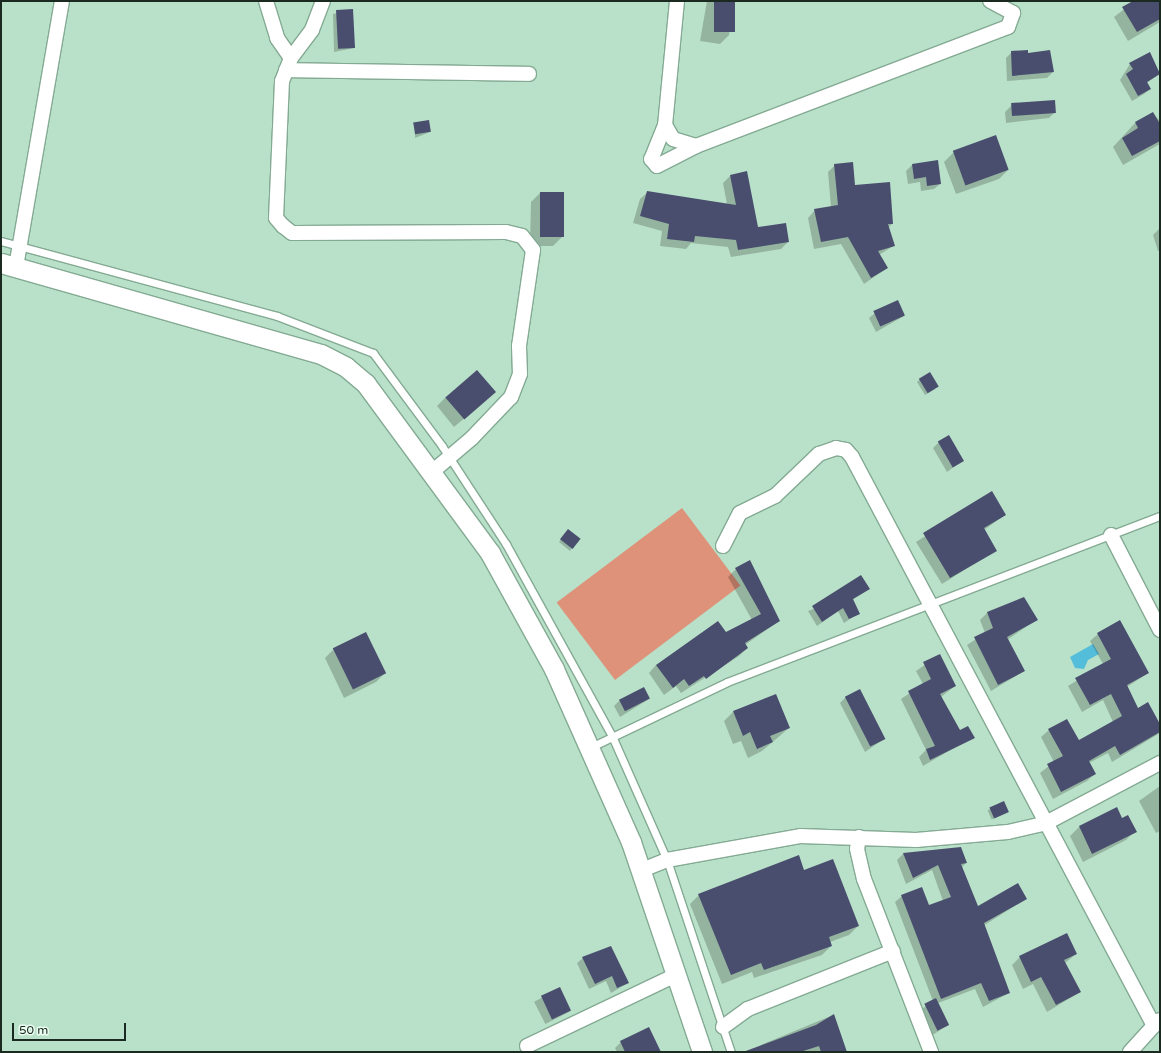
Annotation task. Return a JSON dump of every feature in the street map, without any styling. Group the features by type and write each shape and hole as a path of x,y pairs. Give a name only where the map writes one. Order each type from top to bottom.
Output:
{"street":[{"path":"62,1 20,246 8,265 321,354 346,367 366,384 432,472 490,554 554,669 591,747 642,870 702,1052"},
{"path":"266,1 277,38 288,64"},
{"path":"323,1 312,30 288,64 282,80 276,218 292,233 506,232 522,236 533,250 519,346 520,374 511,397 450,459 432,472"},
{"path":"677,1 665,125 651,159 657,166 696,146 1008,27 1013,13 990,1"},
{"path":"288,64 529,74"},
{"path":"665,125 673,139 696,146"},
{"path":"723,546 740,513 775,496 819,454 836,448 846,450 932,604 1046,823 1157,1022 1130,1052"},
{"path":"1111,535 1160,630"},
{"path":"642,870 668,860 800,836 916,840 1008,832 1046,823 1160,762"},
{"path":"859,837 857,849 864,879 931,1052"},
{"path":"723,1027 748,1009 892,951"},
{"path":"527,1046 676,975"}],"lane":[{"path":"1,241 278,316 373,353 450,459 506,544 612,736 668,860 731,1052"},
{"path":"591,747 728,682 1160,516"}],"shaded area":[{"path":"682,508 740,585 615,680 557,602"}],"water":[{"path":"1093,644 1099,654 1088,660 1084,669 1075,668 1070,657"}],"building":[{"path":"714,1 735,1 735,32 714,32"},
{"path":"1133,1 1160,1 1160,19 1137,32 1122,7"},
{"path":"353,9 355,48 338,49 336,10"},
{"path":"1028,50 1028,53 1050,50 1054,72 1012,76 1011,51"},
{"path":"1150,52 1160,74 1147,82 1151,89 1138,96 1126,74 1133,69 1129,63"},
{"path":"1055,100 1056,113 1012,116 1011,103"},
{"path":"1153,112 1160,124 1160,141 1132,156 1122,138 1138,128 1135,122"},
{"path":"429,120 431,132 415,134 413,123"},
{"path":"996,135 1009,170 965,186 953,151"},
{"path":"938,160 941,184 927,186 926,177 914,179 912,164"},
{"path":"853,162 855,185 890,182 893,224 888,224 895,246 878,251 888,268 871,278 848,237 821,242 814,209 838,205 834,164"},
{"path":"747,171 758,227 786,223 789,242 738,250 736,240 695,236 694,242 667,239 669,224 640,216 647,191 736,205 730,175"},
{"path":"540,192 564,192 564,237 540,237"},
{"path":"898,300 905,316 880,327 873,311"},
{"path":"477,370 496,392 464,419 445,398"},
{"path":"930,372 939,387 928,393 919,379"},
{"path":"949,435 964,461 953,467 938,442"},
{"path":"992,491 1006,515 984,528 997,551 950,578 923,533"},
{"path":"568,529 581,539 573,549 560,539"},
{"path":"750,560 780,621 745,643 748,648 706,679 704,676 689,686 684,679 673,688 656,665 718,621 726,632 761,614 735,568"},
{"path":"861,575 870,589 853,599 860,614 849,619 843,608 822,622 812,606"},
{"path":"1024,597 1038,620 1007,637 1025,671 998,685 974,637 993,628 987,612"},
{"path":"1120,620 1149,673 1127,685 1138,708 1148,702 1160,724 1160,732 1120,755 1115,746 1089,761 1096,774 1061,792 1047,764 1063,756 1048,729 1067,719 1079,740 1122,716 1111,694 1090,705 1075,678 1111,659 1097,633"},
{"path":"366,632 386,673 353,690 333,648"},
{"path":"940,654 956,686 940,694 960,730 968,726 975,738 930,760 926,749 935,746 908,691 931,679 923,662"},
{"path":"644,687 650,699 625,711 619,700"},
{"path":"860,689 885,739 870,747 845,697"},
{"path":"776,694 790,728 770,736 773,742 757,749 750,732 743,736 733,711"},
{"path":"1004,801 1009,812 994,818 989,808"},
{"path":"1117,807 1122,818 1128,815 1137,832 1092,854 1079,826"},
{"path":"961,847 967,863 961,864 978,906 1018,883 1027,899 984,923 1010,993 989,1001 981,983 941,999 901,895 922,887 929,905 951,897 938,865 913,878 903,853"},
{"path":"799,855 804,870 833,859 859,926 829,937 832,946 764,970 761,963 731,975 698,894"},
{"path":"1067,933 1077,954 1064,960 1081,992 1056,1005 1041,977 1031,982 1019,956"},
{"path":"611,946 629,983 617,988 612,976 595,984 582,957"},
{"path":"560,987 571,1011 552,1019 541,996"},
{"path":"936,998 949,1025 937,1031 924,1004"},
{"path":"834,1014 847,1052 821,1052 819,1046 800,1052 743,1052 816,1025"},
{"path":"649,1027 661,1052 625,1052 620,1041"}]}
